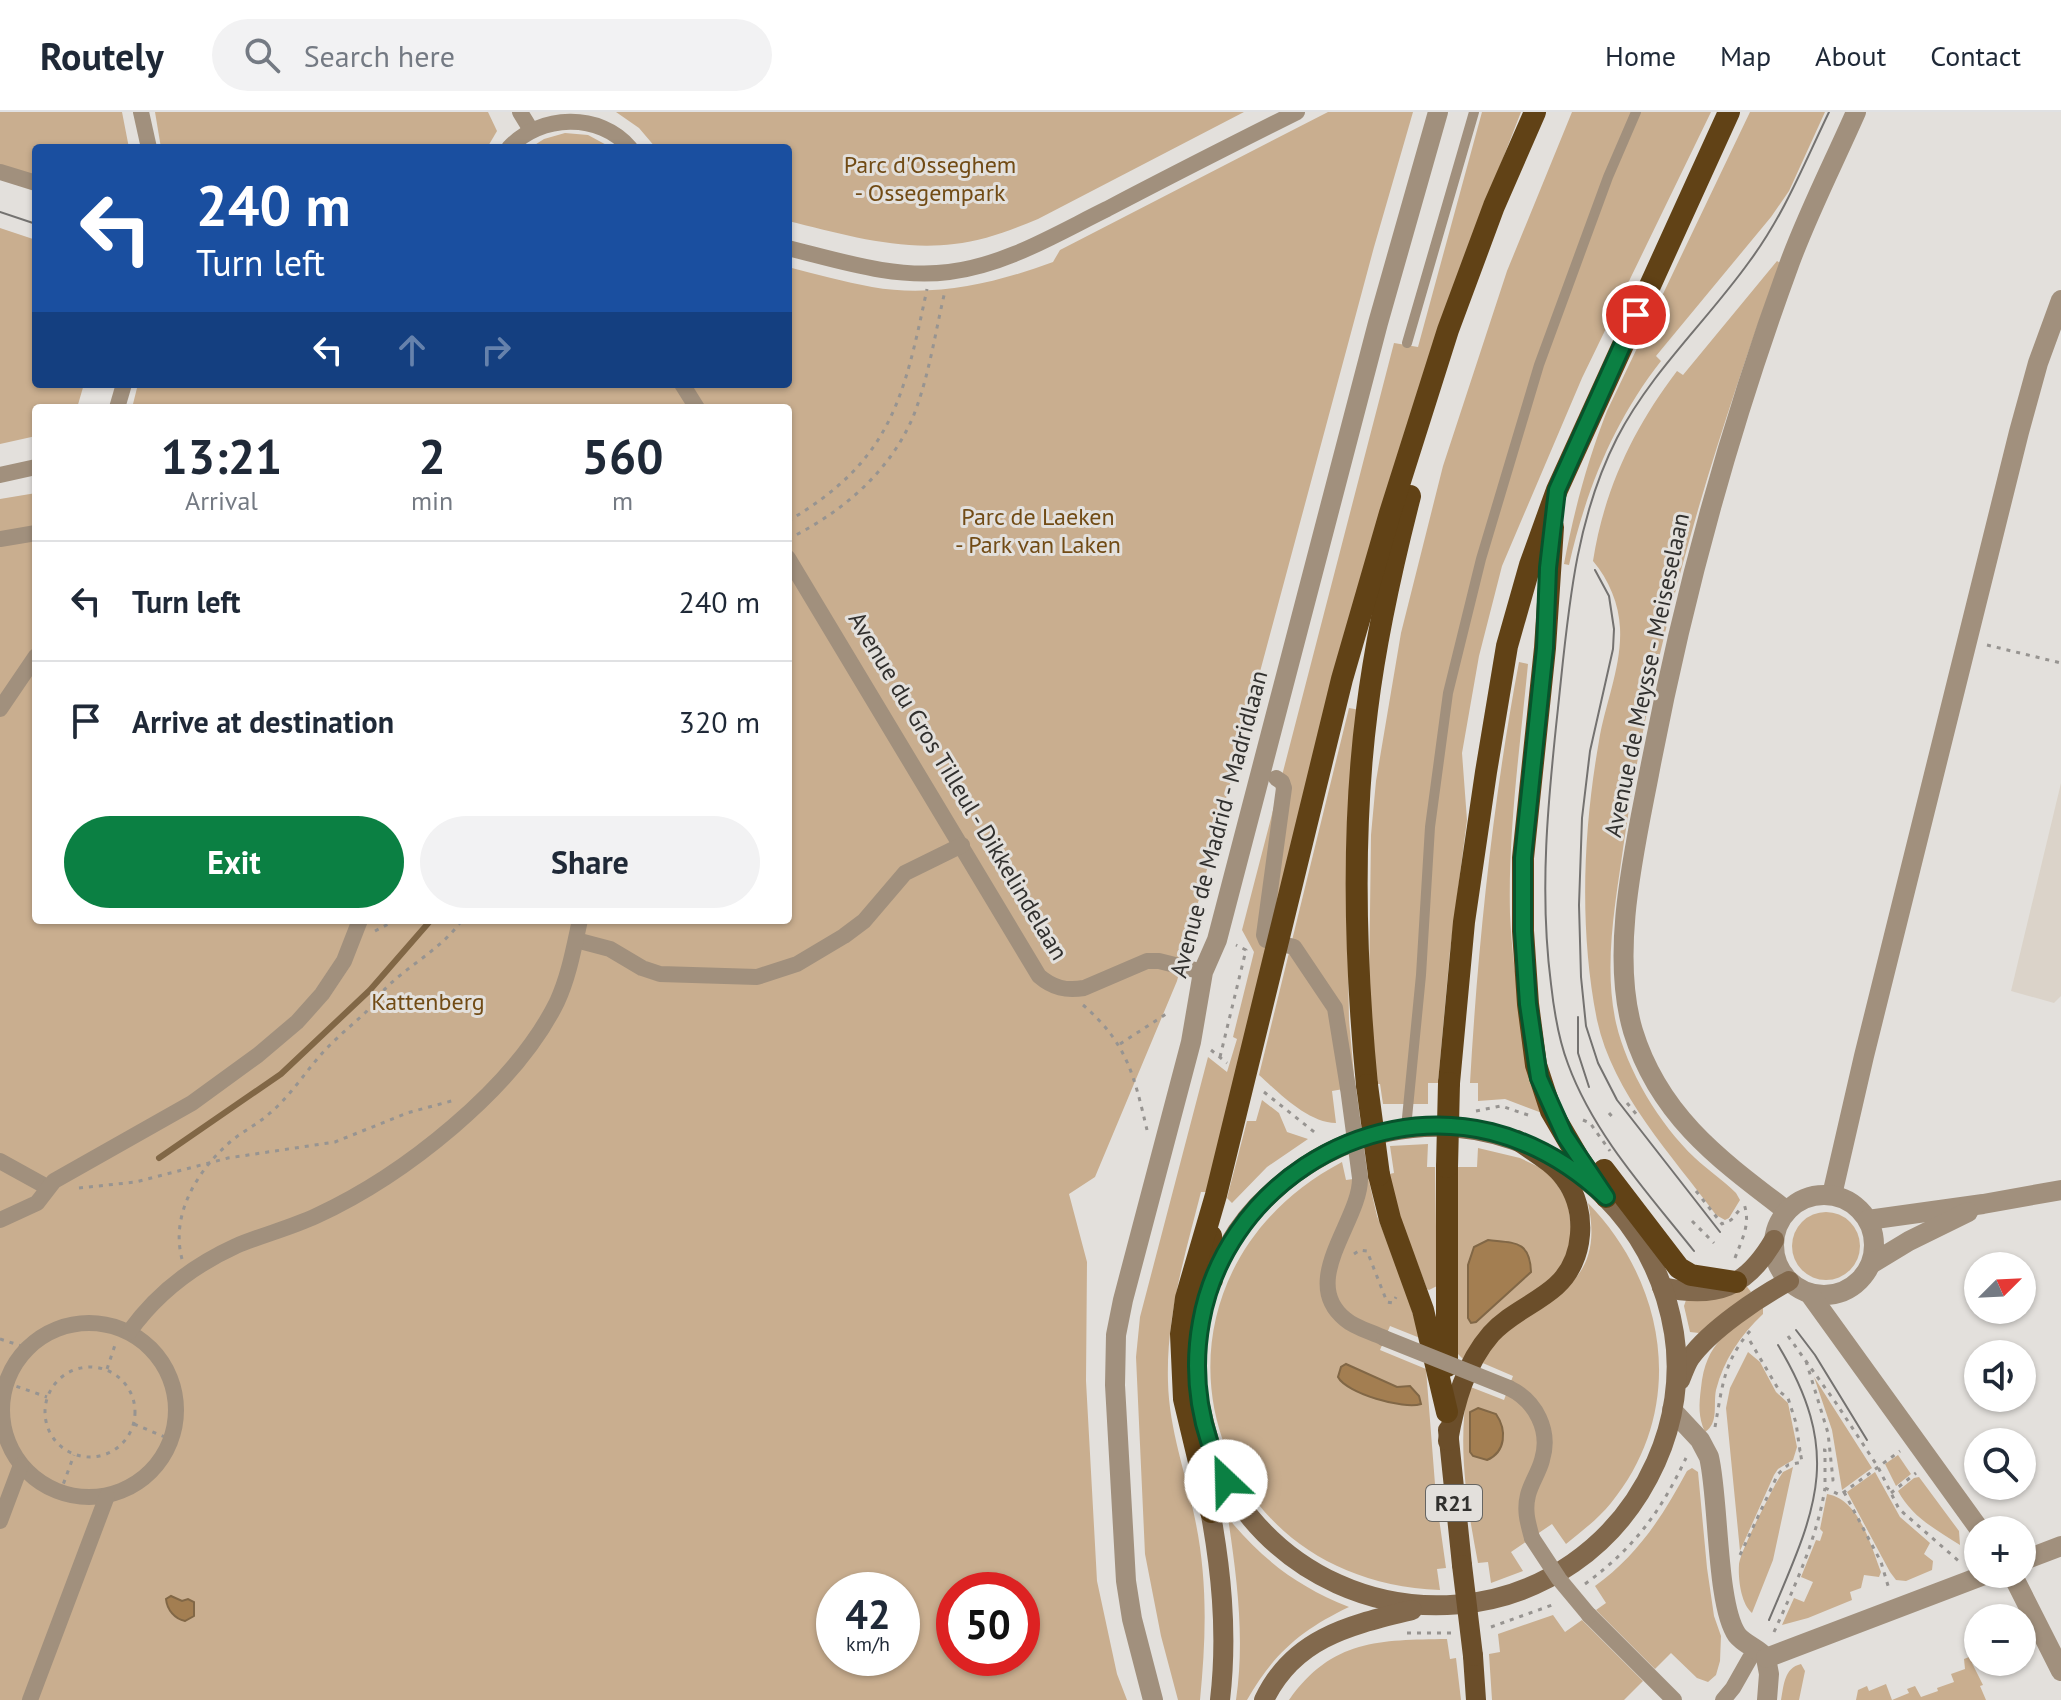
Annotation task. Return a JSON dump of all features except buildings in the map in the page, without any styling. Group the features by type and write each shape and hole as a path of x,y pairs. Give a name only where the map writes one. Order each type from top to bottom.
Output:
{"highway":[{"path":"1211,1512 1184,1399 1181,1334 1186,1298 1216,1195 1342,679 1390,513 1448,330 1494,206 1535,112"},
{"path":"1447,1412 1449,1083 1464,922 1507,646 1530,565 1557,490 1729,112"},
{"path":"1447,1412 1423,1310 1390,1219 1369,1177 1358,1087 1360,1006 1356,885 1361,777 1373,673 1387,594 1423,449 1521,146"},
{"path":"1557,490 1548,568 1545,648 1525,823 1522,893 1526,975 1530,1032 1539,1078 1565,1136 1606,1197"},
{"path":"1526,975 1550,1071 1584,1143 1679,1268 1691,1275 1736,1282"},
{"path":"1212,1280 1210,1248 1216,1195"}],"main road":[{"path":"1220,1700 1224,1619 1222,1585 1198,1429 1198,1335 1212,1280 1241,1226 1283,1181 1308,1163 1335,1148 1370,1135 1406,1128 1462,1127 1517,1140 1564,1164 1606,1197 1639,1238 1662,1287 1675,1338 1674,1401"},
{"path":"1448,1441 1459,1394 1477,1353 1503,1321 1560,1282 1578,1250 1580,1219 1572,1191 1564,1177 1549,1163 1517,1140"},
{"path":"1662,1287 1717,1291 1756,1267 1774,1240"},
{"path":"1197,1392 1217,1464 1235,1498 1258,1527 1286,1553 1317,1575 1351,1591 1387,1601 1425,1606 1463,1605 1500,1598 1536,1585 1600,1542 1626,1514 1647,1482 1662,1447 1689,1359 1745,1310 1789,1281"},
{"name":"R21","path":"1447,1412 1476,1700"},
{"path":"1264,1700 1289,1665 1315,1642 1350,1625 1425,1606"}],"street":[{"path":"141,112 148,144"},
{"path":"520,112 531,130"},
{"path":"792,249 873,269 930,274 991,263 1022,252 1297,112"},
{"name":"Avenue de Madrid - Madridlaan","path":"1153,1700 1132,1619 1126,1581 1115,1385 1116,1335 1191,1042 1203,972 1217,940 1378,323 1438,112"},
{"name":"Avenue de Meysse - Meiseselaan","path":"1787,1211 1701,1144 1680,1120 1657,1085 1638,1045 1629,1014 1625,981 1626,923 1648,778 1701,540 1791,261 1856,112"},
{"path":"514,144 531,130 554,121 580,120 604,127 625,144"},
{"path":"0,172 32,182"},
{"path":"1832,1195 2016,445 2038,363 2061,300"},
{"path":"0,475 32,468"},
{"path":"0,539 32,534"},
{"name":"Avenue du Gros Tilleul - Dikkelindelaan","path":"792,565 1034,968 1047,982 1065,990 1084,988 1147,961 1203,972"},
{"path":"0,709 32,662"},
{"path":"1276,778 1284,788 1264,935 1266,940 1294,947 1332,1000 1358,1087"},
{"path":"576,940 610,949 642,968 660,974 757,977 797,964 844,936 864,921 905,873 962,845"},
{"path":"0,1220 37,1203 47,1187 192,1103 242,1068 310,1010 334,978 353,944 359,924"},
{"path":"125,1331 187,1273 236,1246 293,1226 334,1207 404,1165 480,1101 525,1051 548,1018 564,984 579,924"},
{"path":"0,1161 47,1187"},
{"path":"1369,1177 1330,1262 1330,1294 1345,1319 1509,1388 1526,1399 1535,1410 1543,1430 1544,1456 1526,1506 1532,1538 1559,1579 1589,1615 1674,1700"},
{"path":"1868,1220 2061,1190"},
{"path":"1832,1195 1847,1200 1868,1220 1874,1236 1871,1264 1865,1275 1847,1290 1823,1296 1809,1293 1789,1281 1780,1269 1774,1240 1776,1228 1787,1211 1804,1199 1832,1195"},
{"path":"1871,1264 1983,1204"},
{"path":"1809,1293 1970,1516"},
{"path":"97,1324 125,1331 157,1355 173,1387 176,1422 172,1440 162,1460 147,1477 128,1489 91,1498 60,1493 39,1481 21,1465 10,1448 1,1410 7,1383 15,1364 28,1348 55,1330 72,1325 97,1324"},
{"path":"1674,1401 1709,1457 1725,1597 1731,1623 1769,1674 1767,1700"},
{"path":"0,1521 21,1465"},
{"path":"30,1700 107,1496"},
{"path":"2036,1556 2061,1546"},
{"path":"1733,1696 1758,1658 1964,1582"},
{"path":"2019,1588 2061,1671"}],"lane":[{"path":"1407,343 1474,112"},
{"path":"1406,1128 1421,975 1430,827 1448,693 1481,559 1539,365 1608,177 1636,112"}],"path":[{"path":"792,537 823,520 854,497 893,452 912,419 921,395 949,273"},
{"path":"792,518 849,477 871,452 889,424 912,364 930,274"},
{"path":"1983,644 2061,663"},
{"path":"178,1241 189,1196 208,1163 228,1143 270,1113 379,994 453,933 459,924"},
{"path":"1220,1057 1246,950 1232,944"},
{"path":"1065,990 1103,1022 1120,1044 1148,1137"},
{"path":"1120,1044 1166,1014"},
{"path":"1211,1050 1230,1065"},
{"path":"1264,1092 1320,1136"},
{"path":"47,1187 111,1186 257,1152 335,1142 417,1109 453,1100 480,1101"},
{"path":"1627,1103 1637,1115"},
{"path":"1609,1113 1614,1119"},
{"path":"1696,1191 1722,1224 1731,1220 1742,1207"},
{"path":"1692,1221 1714,1243"},
{"path":"1350,1266 1357,1251 1367,1251 1387,1302 1393,1303 1396,1299 1392,1284"},
{"path":"107,1369 125,1331"},
{"path":"1788,1336 1878,1467 1905,1515 1959,1563"},
{"path":"0,1339 28,1348"},
{"path":"1750,1341 1780,1392 1788,1398 1802,1451 1801,1470"},
{"path":"1805,1357 1831,1450 1833,1480 1825,1480"},
{"path":"82,1366 107,1369 121,1378 131,1391 136,1407 134,1424 125,1441 111,1452 93,1457 74,1455 59,1445 49,1431 44,1414 47,1397 60,1377 82,1366"},
{"path":"7,1383 47,1397"},
{"path":"134,1424 172,1440"},
{"path":"1774,1632 1813,1538 1825,1488 1823,1450"},
{"path":"60,1493 74,1455"},
{"path":"1825,1488 1840,1495 1892,1456"},
{"path":"1736,1566 1778,1474 1788,1465 1802,1462"},
{"path":"1891,1493 1919,1471"},
{"path":"1844,1492 1881,1562 1890,1594"}],"shaded area":[{"path":"2061,783 2061,996 2054,1003 2011,991"},
{"path":"1488,1240 1519,1245 1528,1254 1531,1272 1476,1322 1471,1323 1468,1318 1468,1265 1474,1247"},
{"path":"1346,1364 1397,1387 1410,1386 1419,1396 1421,1404 1402,1405 1352,1389 1338,1377 1341,1367"},
{"path":"1478,1408 1496,1414 1502,1427 1501,1446 1487,1460 1470,1452 1470,1412"},
{"path":"171,1596 194,1602 194,1616 185,1621 175,1616 166,1599"}],"green space":[{"path":"0,112 122,112 128,144 32,144 32,177 0,167"},
{"path":"155,112 488,112 497,131 489,144 160,144"},
{"name":"Parc d'Osseghem - Ossegempark","path":"616,112 1244,112 1038,219 976,240 933,246 870,240 792,222 792,144 653,144 639,128"},
{"path":"1328,112 1413,112 1177,981 1095,1177 1069,1194 1087,1262 1086,1381 1097,1581 1117,1674 1127,1700 0,1700 0,499 32,494 32,924 792,924 792,404 133,404 137,388 792,388 792,268 872,287 918,291 987,282 1053,262 1060,250"},
{"path":"1482,112 1521,112 1481,215 1206,1192 1201,1192 1178,1286 1168,1357 1169,1400 1199,1542 1205,1610 1200,1700 1178,1700 1161,1636 1145,1554 1136,1357 1140,1317 1208,1057 1227,1072 1237,1039 1233,1037 1254,952 1242,930 1394,343 1418,347"},
{"path":"1572,112 1711,112 1582,378 1502,566 1479,656 1462,753 1467,820 1450,951 1438,1083 1428,1083 1428,1104 1383,1104 1380,1084 1373,1084 1369,988 1371,835 1376,781 1401,633 1443,466 1507,271"},
{"path":"1750,112 1825,112 1789,191 1771,217 1656,356 1661,361 1629,408 1604,457 1584,510 1569,565 1564,564 1582,487 1607,411"},
{"path":"565,133 588,135 605,144 536,144"},
{"path":"0,228 32,239 32,388 83,388 78,404 32,404 32,437 0,444"},
{"path":"1777,261 1780,263 1708,476 1668,621 1636,768 1612,932 1612,1001 1628,1059 1646,1095 1669,1129 1695,1158 1736,1193 1740,1200 1725,1220 1716,1215 1630,1098 1605,1047 1597,1020 1587,951 1585,880 1589,810 1602,727 1618,656 1620,628 1612,593 1593,561 1613,485 1647,415 1677,371 1683,375"},
{"path":"1519,662 1528,664 1513,820 1510,914 1517,989 1542,1113 1505,1099 1478,1101 1478,1083 1470,1083 1488,872"},
{"path":"1349,708 1360,710 1347,912 1349,1020 1355,1087 1332,1091 1336,1123 1325,1122 1305,1113 1259,1075"},
{"path":"1262,1100 1279,1113 1287,1132 1308,1139 1267,1167 1232,1203 1227,1198 1247,1121 1256,1121"},
{"path":"1428,1144 1427,1167 1435,1167 1437,1286 1429,1290 1384,1175 1394,1173 1390,1146"},
{"path":"1478,1148 1520,1158 1543,1169 1568,1202 1572,1238 1560,1271 1463,1359 1458,1354 1458,1167 1477,1167"},
{"path":"1342,1162 1346,1180 1368,1177 1377,1216 1404,1284 1420,1338 1390,1326 1380,1350 1426,1369 1436,1497 1446,1568 1437,1569 1440,1590 1356,1574 1289,1536 1242,1481 1216,1416 1211,1346 1230,1277 1273,1213"},
{"path":"1588,1203 1615,1236 1636,1271 1650,1309 1658,1349 1658,1389 1651,1428 1635,1467 1611,1503 1590,1525 1566,1544 1552,1524 1511,1552 1523,1571 1491,1583 1488,1562 1478,1563 1467,1498 1463,1431 1468,1386 1504,1400 1513,1376 1478,1361 1497,1336 1556,1297 1579,1273 1587,1260 1591,1244"},
{"path":"1826,1212 1850,1222 1860,1246 1850,1270 1826,1280 1802,1270 1792,1246 1802,1222"},
{"path":"1745,1284 1751,1292 1699,1333 1690,1332 1684,1306 1686,1300"},
{"path":"1763,1306 1763,1314 1740,1340 1723,1368 1716,1390 1714,1419 1705,1432 1700,1405 1708,1359 1729,1331"},
{"path":"1748,1352 1760,1362 1776,1392 1788,1403 1797,1447 1793,1460 1774,1475 1740,1551 1726,1408 1730,1388"},
{"path":"1814,1377 1872,1468 1842,1490 1832,1430"},
{"path":"1898,1455 1911,1474 1896,1486 1885,1464"},
{"path":"1793,1467 1773,1560 1752,1613 1741,1591 1741,1558 1776,1483 1783,1472"},
{"path":"1692,1468 1698,1472 1707,1568 1714,1616 1721,1636 1720,1661 1716,1675 1708,1682 1697,1678 1671,1653 1655,1669 1596,1610 1606,1603 1595,1586 1636,1548"},
{"path":"1875,1472 1900,1517 1930,1543 1924,1554 1933,1561 1932,1570 1906,1581 1896,1580 1890,1572 1847,1492"},
{"path":"1919,1477 1959,1531 1960,1545 1917,1515 1898,1491"},
{"path":"1827,1494 1838,1498 1856,1514 1881,1572 1879,1577 1864,1575 1861,1588 1850,1592 1852,1600 1782,1625 1794,1598 1804,1602 1813,1582 1801,1577 1816,1540 1820,1541 1823,1532 1820,1529"},
{"path":"1228,1518 1282,1571 1349,1607 1290,1644 1257,1683 1247,1700 1236,1700 1240,1631"},
{"path":"1553,1615 1565,1632 1582,1620 1643,1681 1624,1700 1492,1700 1489,1654 1500,1652 1498,1634"},
{"path":"1447,1639 1450,1659 1456,1658 1461,1700 1289,1700 1305,1680 1340,1654 1359,1647 1400,1640"},
{"path":"1801,1664 1805,1671 1799,1700 1781,1700 1788,1673"},
{"path":"1964,1669 1964,1676 1978,1676 1986,1700 1892,1700 1909,1693 1907,1689 1915,1686 1921,1697 1938,1691 1937,1688 1954,1682 1951,1674"},
{"path":"1886,1684 1892,1700 1856,1700 1858,1690 1867,1686 1869,1691"}],"waterway":[{"path":"159,1158 281,1074 370,990 428,924"}],"tram line":[{"path":"1694,1251 1641,1185 1592,1115 1568,1064 1557,1024 1547,949 1545,880 1551,777 1565,638 1582,536 1591,503 1617,438 1646,391 1732,284 1773,226 1829,112"},
{"path":"0,212 32,223"},
{"path":"1595,570 1609,596 1614,629 1613,649 1590,751 1582,818 1579,905 1586,1026 1598,1063 1617,1100 1720,1232"},
{"path":"1578,1017 1578,1053 1589,1087"},
{"path":"1796,1330 1815,1355 1867,1440"},
{"path":"1769,1620 1799,1547 1816,1483 1817,1452 1811,1419 1799,1384 1778,1345"}],"route":[{"path":"1226,1481 1205,1429 1197,1392 1196,1363 1203,1307 1225,1252 1241,1226 1260,1202 1283,1181 1335,1148 1370,1135 1406,1128 1462,1127 1490,1132 1537,1148 1573,1169 1606,1197 1565,1136 1551,1111 1539,1078 1530,1032 1523,931 1523,858 1545,648 1548,568 1557,490 1636,315"}],"park label":[{"name":"Parc de Laeken - Park van Laken","path":"1038,531"},
{"name":"Kattenberg","path":"428,1002"}]}
